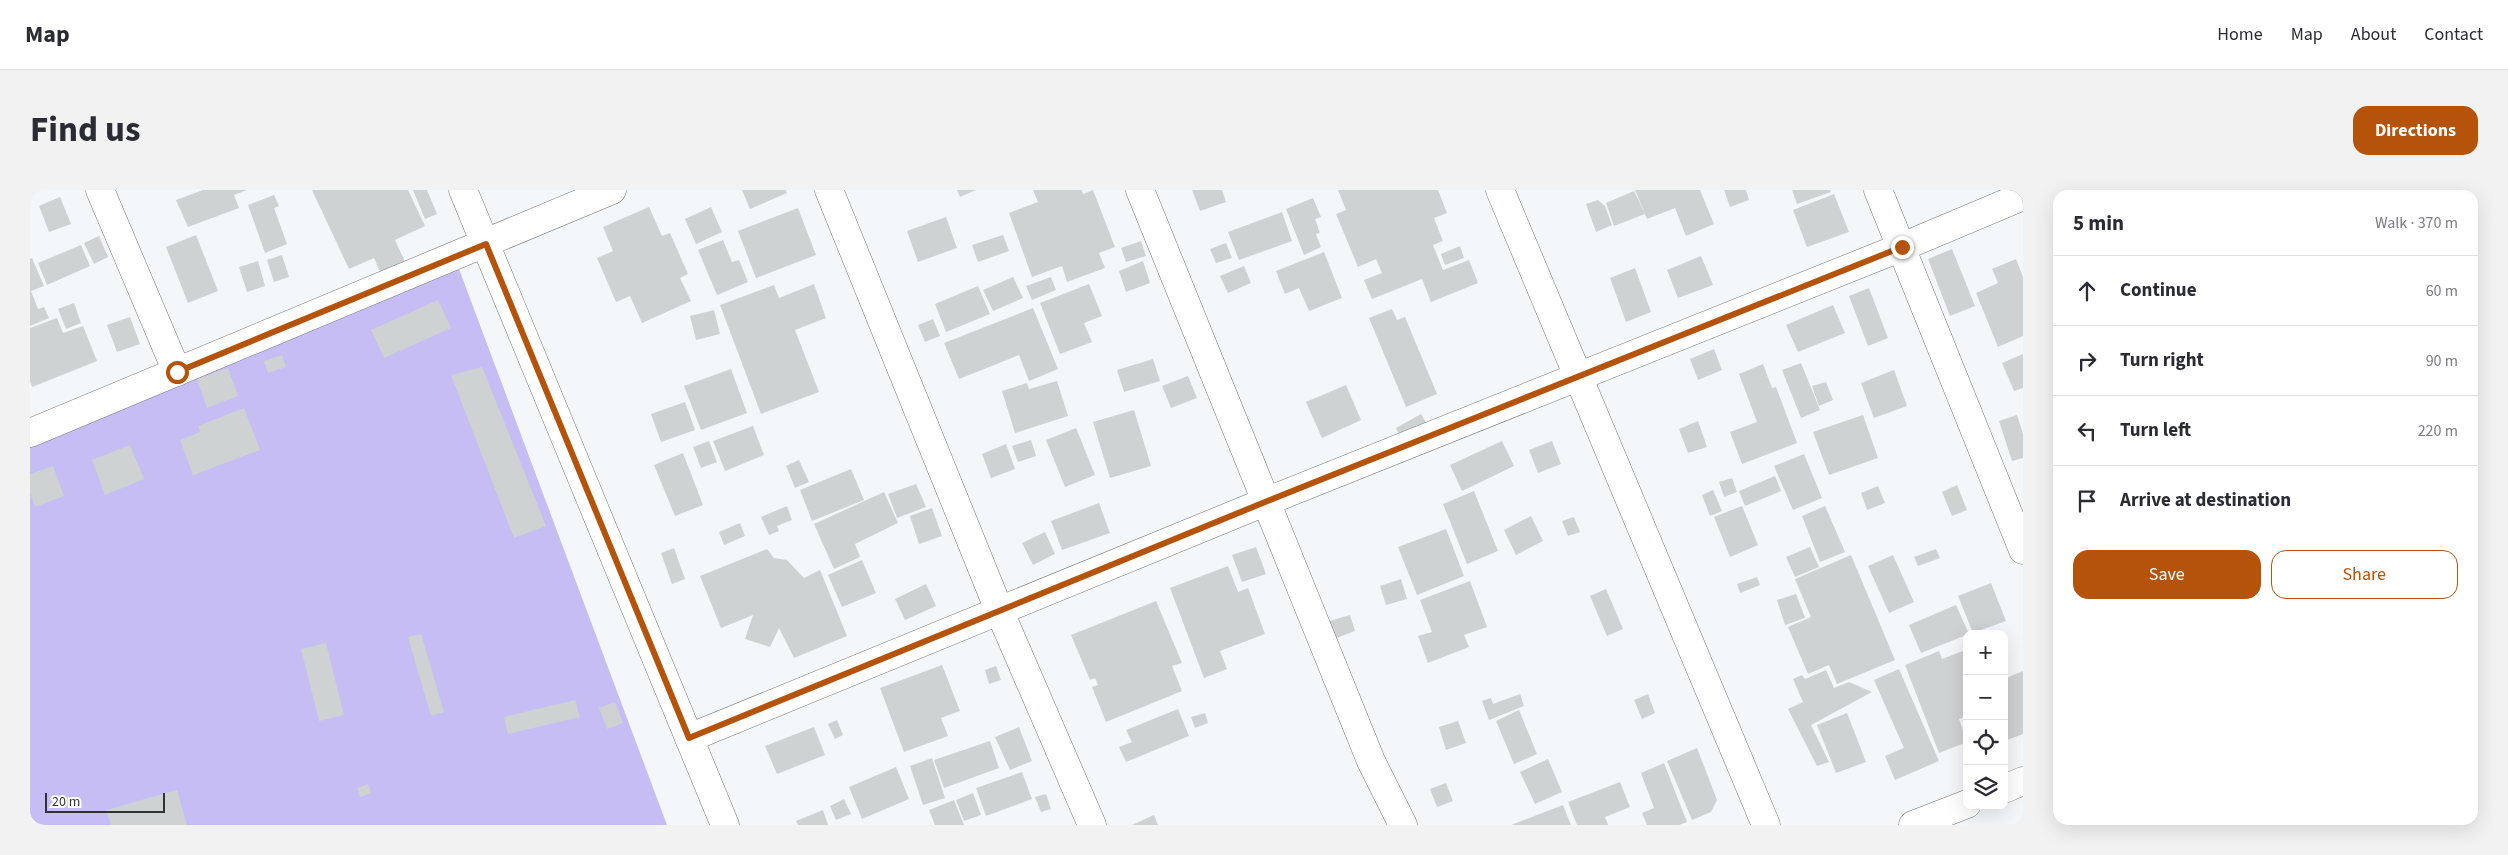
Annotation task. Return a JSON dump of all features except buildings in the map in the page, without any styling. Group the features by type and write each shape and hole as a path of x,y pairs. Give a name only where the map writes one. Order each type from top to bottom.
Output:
{"street":[{"path":"100,190 177,372"},
{"path":"463,190 725,825"},
{"path":"30,433 612,190"},
{"path":"828,190 999,610 1092,825"},
{"path":"1140,190 1371,760 1403,825"},
{"path":"1500,190 1766,825"},
{"path":"1878,190 2023,550"},
{"path":"689,738 999,610 1577,376 1902,247 2023,196"},
{"path":"2008,788 2023,782"},
{"path":"1913,825 1963,806"}],"shaded area":[{"path":"456,261 667,825 30,825 30,435"}],"route":[{"path":"177,372 486,244 689,738 1265,502 1902,247"}]}
